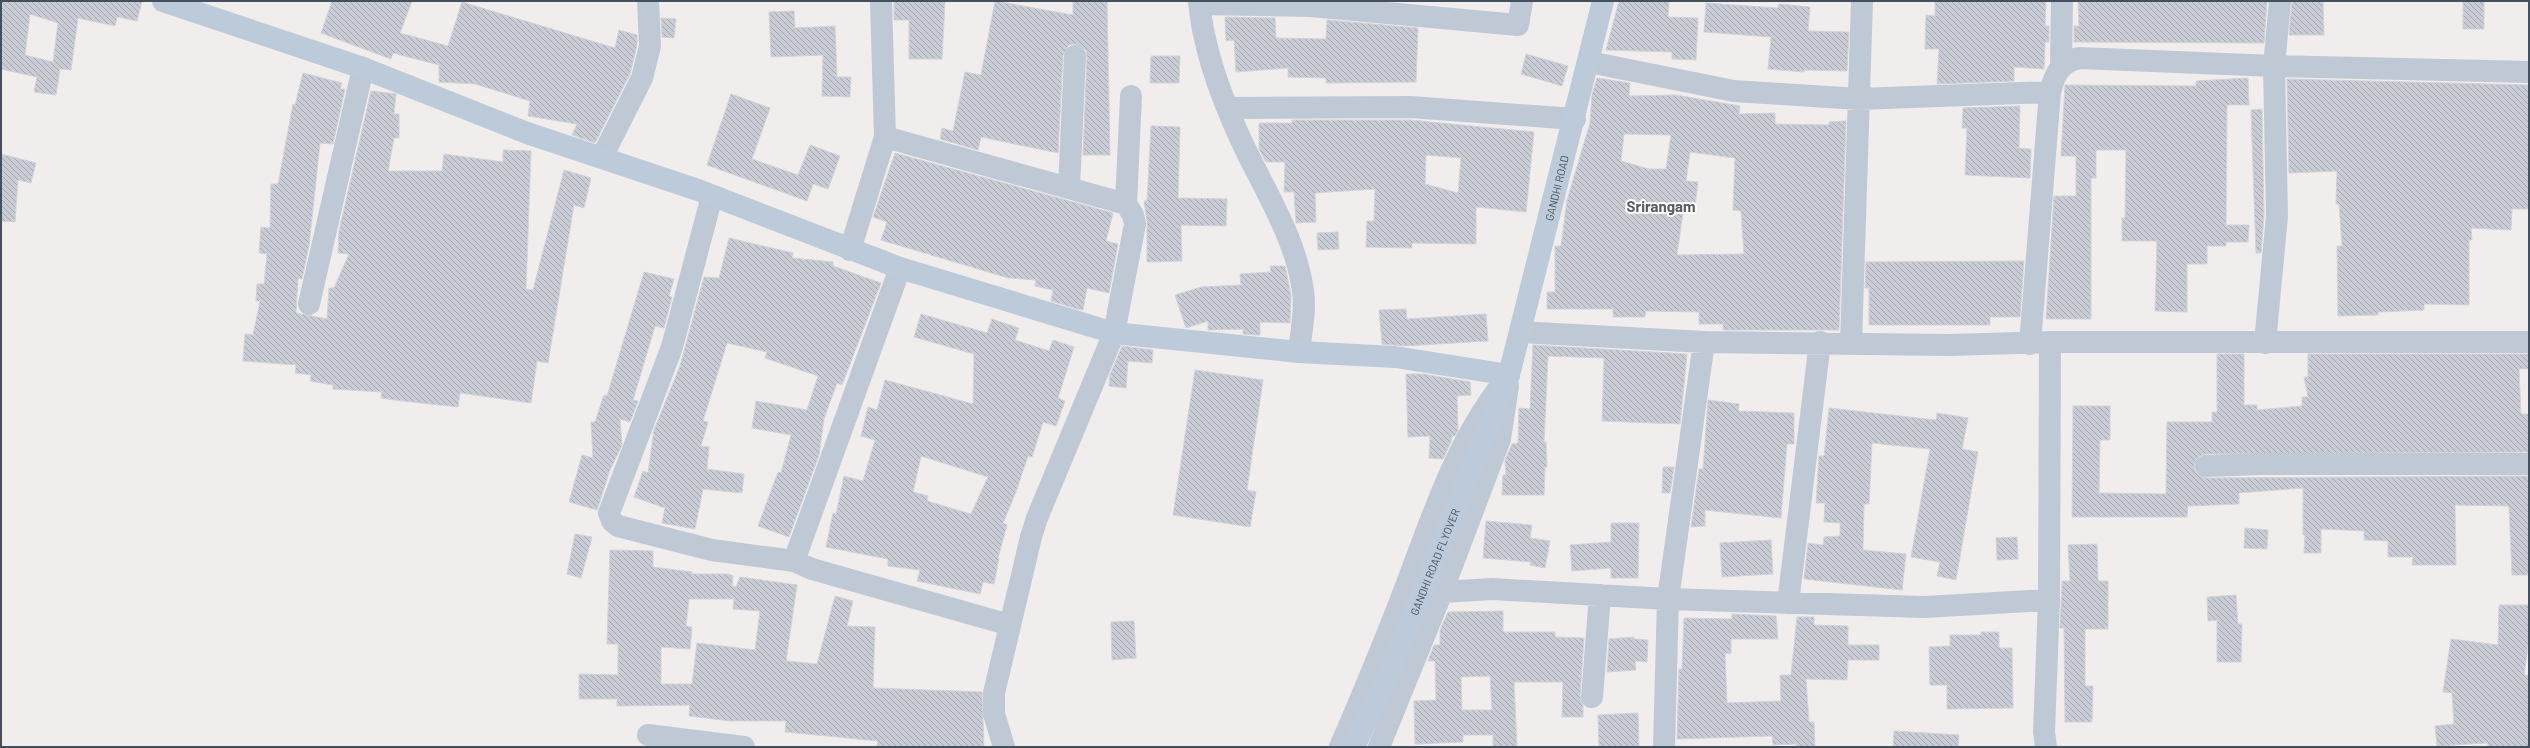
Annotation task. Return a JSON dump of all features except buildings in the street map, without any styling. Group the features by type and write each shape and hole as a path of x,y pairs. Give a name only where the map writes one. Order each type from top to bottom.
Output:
{"street":[{"path":"163,1 363,68 527,133 606,158 705,193 900,268 1114,333 1306,352 1395,357 1509,375"},
{"path":"606,158 642,78 650,46 648,1"},
{"path":"850,250 885,137 881,1"},
{"path":"1306,352 1302,281 1280,218 1228,108 1201,25 1199,2 1310,6 1518,25 1522,1"},
{"name":"GANDHI ROAD","path":"1509,375 1575,119 1603,1"},
{"path":"1851,343 1862,1"},
{"path":"2061,66 2062,1"},
{"path":"2265,343 2274,269 2277,216 2274,66 2280,1"},
{"path":"1069,188 1075,56"},
{"path":"2046,747 2044,732 2049,600 2040,343 2050,92 2055,72 2061,66 2079,58 2274,66 2529,72"},
{"path":"1589,62 1734,91 1858,99 2050,92"},
{"path":"309,304 363,68"},
{"path":"1004,747 994,714 993,700 1037,518 1114,333 1135,224 1133,215 1126,204 1131,96"},
{"path":"1228,108 1410,107 1575,119"},
{"path":"885,137 1126,204"},
{"path":"705,193 672,347 609,513 612,521 618,526 712,550 794,562 812,569 1010,625"},
{"path":"794,562 900,268"},
{"path":"1520,332 1704,342 2529,342"},
{"path":"1664,747 1668,599 1704,342"},
{"path":"1788,603 1820,342"},
{"path":"1379,747 1442,592 1500,439 1509,375"},
{"path":"1340,747 1383,646 1443,489 1481,412 1509,375"},
{"name":"GANDHI ROAD FLYOVER","path":"1354,747 1397,654 1509,375"},
{"path":"2206,466 2262,464 2529,464"},
{"path":"1442,592 1492,589 1668,599 1924,607 2049,600"},
{"path":"1592,697 1600,596"},
{"path":"648,735 744,747"}],"district":[{"name":"Srirangam","path":"1661,206"}]}
